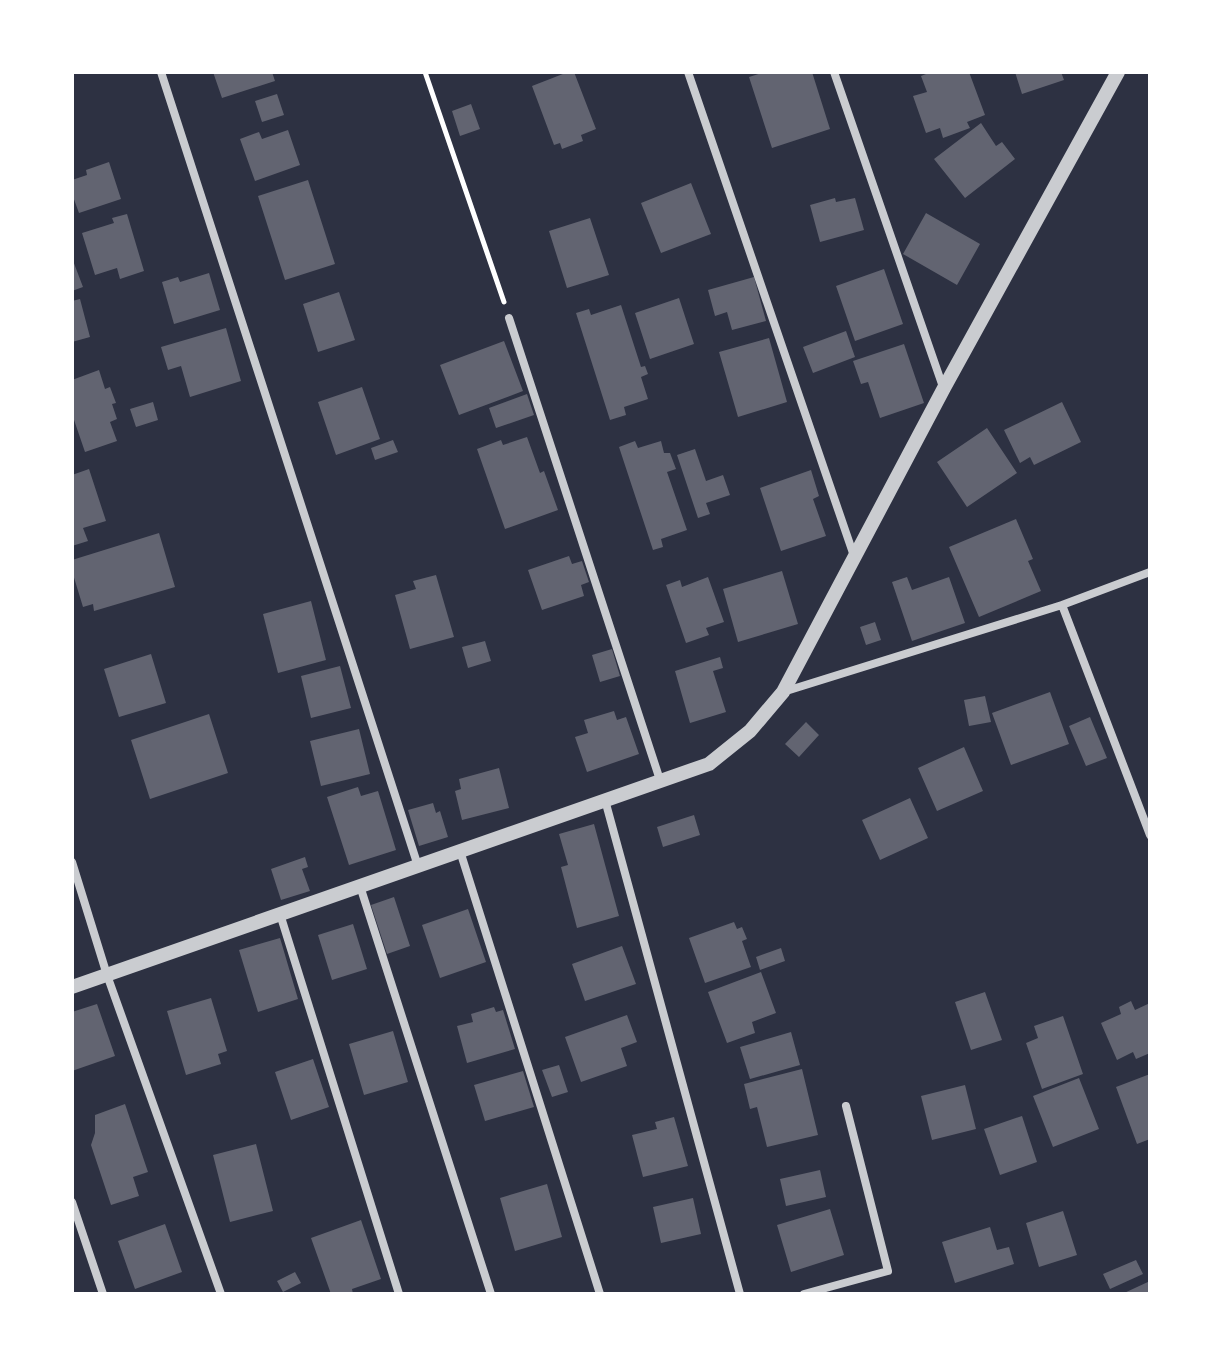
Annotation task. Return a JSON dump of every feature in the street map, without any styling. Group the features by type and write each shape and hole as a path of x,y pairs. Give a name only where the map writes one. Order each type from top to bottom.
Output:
{"street":[{"path":"161,72 418,866"},
{"path":"688,72 854,557"},
{"path":"834,72 944,388"},
{"path":"72,987 709,764 750,731 783,692 944,388 1118,72"},
{"path":"509,318 660,780"},
{"path":"783,692 1062,605 1150,572"},
{"path":"1062,605 1150,835"},
{"path":"605,800 740,1294"},
{"path":"460,851 600,1294"},
{"path":"72,862 107,975 221,1294"},
{"path":"360,886 491,1294"},
{"path":"280,914 399,1294"},
{"path":"804,1294 888,1271 846,1106"},
{"path":"72,1202 103,1294"}],"path":[{"path":"425,72 509,318"}],"building":[{"path":"213,72 272,72 275,81 222,98"},
{"path":"574,72 596,129 581,135 583,141 562,149 560,143 554,145 532,86"},
{"path":"765,72 812,72 830,129 772,148 749,77"},
{"path":"931,72 969,72 985,115 967,122 970,128 943,138 940,128 926,133 913,96 927,92 921,76"},
{"path":"1015,72 1061,72 1064,80 1022,94"},
{"path":"277,94 284,115 262,122 255,101"},
{"path":"471,104 480,129 460,136 452,111"},
{"path":"981,123 996,146 1002,142 1015,159 965,198 934,159"},
{"path":"288,130 300,165 255,181 240,139 259,132 262,139"},
{"path":"109,162 121,199 79,213 72,194 72,180 87,175 86,170"},
{"path":"308,180 335,264 285,280 258,196"},
{"path":"691,183 711,234 661,253 641,203"},
{"path":"835,198 836,202 855,198 864,230 820,242 810,205"},
{"path":"926,213 980,244 957,285 903,254"},
{"path":"127,214 144,271 120,279 117,268 95,275 82,233 114,223 112,218"},
{"path":"590,218 609,275 567,288 549,231"},
{"path":"72,258 83,287 72,291"},
{"path":"884,269 903,324 855,341 836,286"},
{"path":"209,273 220,310 174,324 162,282 178,277 180,282"},
{"path":"754,277 766,321 732,330 727,312 715,316 708,290"},
{"path":"339,292 355,340 318,352 303,304"},
{"path":"679,298 694,344 650,359 635,313"},
{"path":"80,299 90,337 72,342 72,301"},
{"path":"621,305 641,367 645,366 648,374 641,377 648,399 624,407 626,415 610,420 576,313 589,309 591,315"},
{"path":"226,328 241,381 190,397 181,366 168,370 161,347"},
{"path":"846,331 855,357 813,373 803,347"},
{"path":"769,338 787,402 738,417 719,352"},
{"path":"504,341 523,391 459,415 440,365"},
{"path":"904,344 924,403 880,418 868,382 861,384 853,361"},
{"path":"99,370 105,389 110,387 116,403 112,404 117,419 110,422 117,441 85,452 72,414 72,380"},
{"path":"362,387 380,439 336,455 318,402"},
{"path":"527,394 534,415 496,428 489,408"},
{"path":"153,402 158,420 136,427 130,409"},
{"path":"1062,402 1081,442 1034,465 1030,457 1020,463 1004,430"},
{"path":"987,428 1017,473 967,507 937,462"},
{"path":"527,437 558,510 505,529 477,449 501,440 503,445"},
{"path":"393,440 398,452 375,460 371,448"},
{"path":"635,441 638,448 661,441 664,453 670,453 676,469 667,472 687,530 661,539 663,547 653,550 619,447"},
{"path":"695,449 706,481 723,475 730,495 706,503 710,514 698,518 677,455"},
{"path":"89,469 106,521 83,528 88,541 72,546 72,475"},
{"path":"811,470 819,496 813,499 826,536 781,551 760,488"},
{"path":"1016,519 1033,559 1028,561 1041,591 979,617 949,547"},
{"path":"159,533 175,587 94,611 93,604 83,607 72,571 72,560"},
{"path":"569,556 572,564 582,561 589,582 581,585 584,596 542,610 528,570"},
{"path":"782,571 798,624 738,642 723,589"},
{"path":"436,575 454,637 410,649 395,595 416,589 413,581"},
{"path":"708,577 724,622 706,628 709,635 686,643 666,585 680,580 682,587"},
{"path":"907,577 912,590 949,577 965,623 912,641 892,582"},
{"path":"311,601 326,660 278,673 263,614"},
{"path":"875,622 881,640 866,645 860,627"},
{"path":"485,641 491,661 468,668 462,647"},
{"path":"612,649 620,676 600,682 592,655"},
{"path":"151,654 166,703 119,717 104,669"},
{"path":"720,657 723,668 713,671 726,712 690,723 675,671"},
{"path":"340,666 351,708 311,718 301,676"},
{"path":"1050,692 1069,744 1011,765 992,713"},
{"path":"985,696 991,722 969,726 964,700"},
{"path":"614,711 617,720 626,717 639,754 587,772 575,737 588,733 584,720"},
{"path":"209,714 228,773 150,799 131,740"},
{"path":"1090,717 1107,758 1086,766 1069,726"},
{"path":"806,722 819,735 799,757 785,744"},
{"path":"359,729 370,774 321,786 310,741"},
{"path":"964,747 983,791 937,811 918,768"},
{"path":"499,768 509,808 462,820 455,791 461,789 459,779"},
{"path":"358,787 361,796 378,791 396,850 349,865 327,797"},
{"path":"910,798 928,838 880,860 862,820"},
{"path":"433,803 436,813 440,811 448,837 419,846 408,810"},
{"path":"694,815 700,835 663,847 657,827"},
{"path":"594,824 619,916 577,928 561,867 568,865 559,834"},
{"path":"305,857 308,867 302,869 310,891 281,900 271,869"},
{"path":"394,897 410,946 387,954 371,905"},
{"path":"468,909 486,962 440,978 422,925"},
{"path":"734,922 737,929 742,927 747,939 742,941 751,967 705,983 689,938"},
{"path":"353,924 367,969 332,980 318,935"},
{"path":"280,938 298,999 258,1012 239,950"},
{"path":"622,946 636,984 585,1001 572,964"},
{"path":"781,948 785,961 760,970 756,957"},
{"path":"761,972 776,1013 752,1022 755,1033 727,1043 708,992"},
{"path":"985,992 1002,1040 971,1050 955,1002"},
{"path":"211,998 227,1051 218,1054 221,1064 186,1075 167,1011"},
{"path":"1131,1001 1135,1010 1150,1003 1150,1053 1136,1059 1133,1052 1117,1060 1101,1023 1121,1014 1119,1007"},
{"path":"97,1004 115,1056 72,1071 72,1012"},
{"path":"494,1007 496,1012 503,1010 515,1049 467,1063 457,1026 473,1022 471,1014"},
{"path":"627,1015 637,1042 621,1048 627,1066 581,1082 565,1037"},
{"path":"1063,1016 1083,1074 1042,1089 1026,1043 1038,1038 1034,1026"},
{"path":"393,1031 408,1082 364,1095 349,1044"},
{"path":"791,1032 800,1065 750,1079 740,1047"},
{"path":"313,1059 329,1107 291,1120 275,1072"},
{"path":"559,1065 568,1092 552,1097 542,1070"},
{"path":"802,1069 818,1135 767,1147 757,1107 750,1109 744,1084"},
{"path":"523,1071 534,1107 485,1121 474,1085"},
{"path":"1150,1074 1150,1139 1137,1144 1116,1087"},
{"path":"1079,1078 1099,1129 1053,1147 1033,1096"},
{"path":"965,1085 976,1129 932,1140 921,1096"},
{"path":"125,1104 148,1172 133,1177 139,1196 111,1205 91,1145 95,1115"},
{"path":"1022,1116 1037,1162 1000,1175 984,1129"},
{"path":"674,1117 688,1166 643,1177 632,1135 657,1129 655,1122"},
{"path":"256,1144 273,1211 230,1222 213,1155"},
{"path":"820,1170 826,1197 786,1206 780,1179"},
{"path":"547,1184 562,1237 515,1251 500,1198"},
{"path":"693,1198 701,1234 661,1243 653,1207"},
{"path":"830,1209 844,1255 791,1272 777,1225"},
{"path":"1063,1211 1077,1255 1039,1267 1026,1223"},
{"path":"361,1220 381,1279 352,1289 353,1294 331,1294 311,1238"},
{"path":"165,1224 182,1272 135,1289 118,1241"},
{"path":"990,1227 997,1250 1009,1247 1014,1264 955,1283 942,1242"},
{"path":"1136,1260 1143,1274 1110,1289 1103,1274"},
{"path":"295,1272 301,1283 283,1292 277,1281"},
{"path":"1150,1281 1150,1294 1122,1294"}]}
